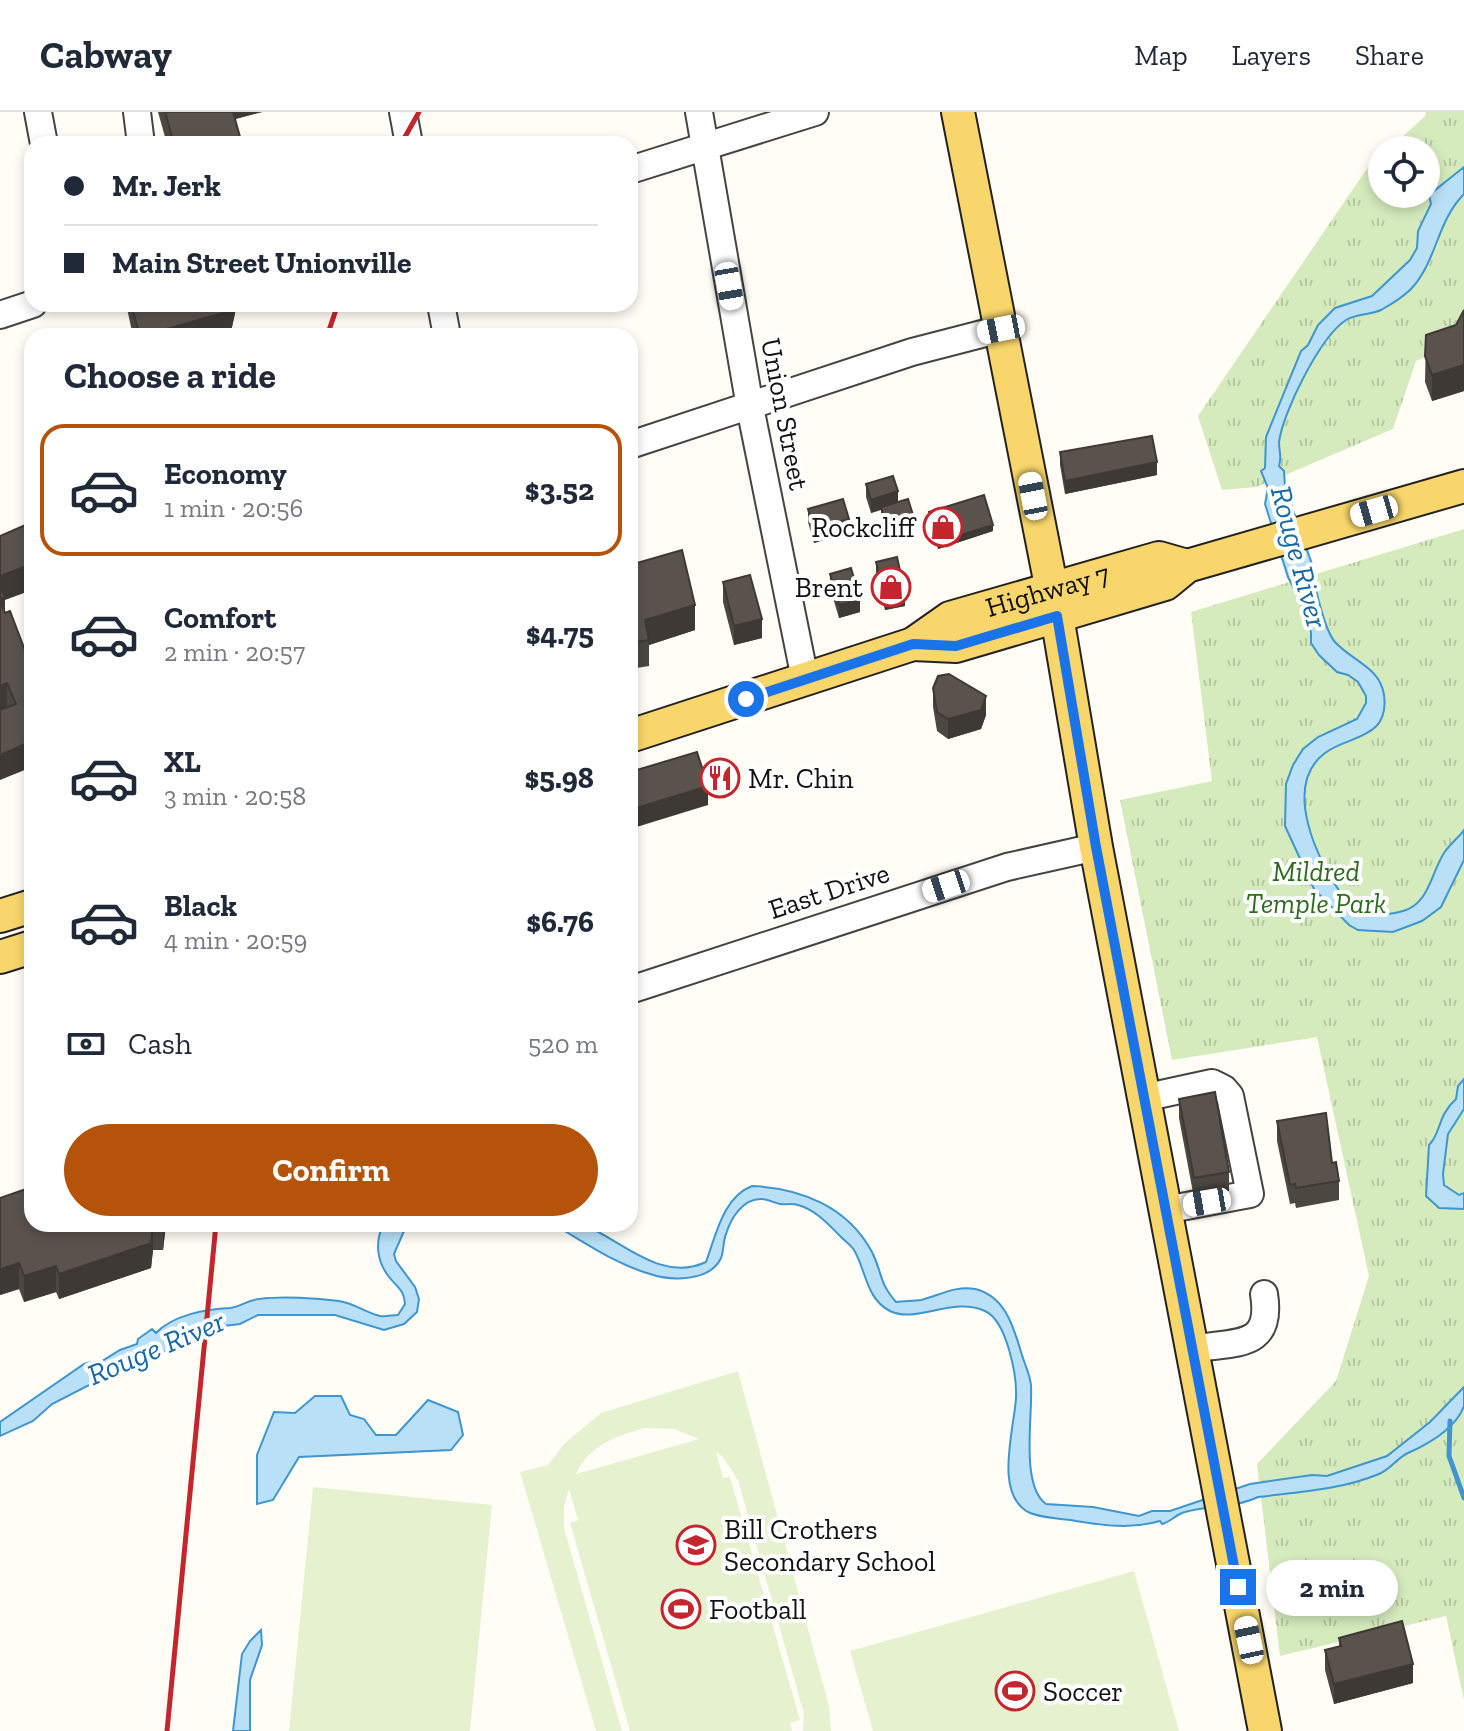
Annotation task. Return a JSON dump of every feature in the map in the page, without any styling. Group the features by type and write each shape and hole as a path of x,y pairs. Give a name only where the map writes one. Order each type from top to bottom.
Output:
{"main road":[{"path":"958,112 1054,603 1096,847 1265,1731"},
{"name":"Highway 7","path":"638,733 913,644 950,618 1054,603 1159,558 1187,566 1464,486"},
{"path":"0,916 24,908"},
{"path":"0,957 24,950"}],"street":[{"path":"38,112 42,136"},
{"path":"137,112 140,136"},
{"path":"403,112 408,136"},
{"name":"Union Street","path":"699,112 750,407 805,679"},
{"path":"638,168 815,112"},
{"path":"0,315 24,307"},
{"path":"638,442 912,352 1001,329"},
{"name":"East Drive","path":"638,987 1007,867 1096,847"},
{"path":"1143,1098 1212,1083 1224,1089 1230,1096 1250,1194 1165,1210"},
{"path":"1192,1349 1245,1340 1259,1334 1266,1323 1264,1294"}],"green space":[{"path":"1426,112 1464,112 1464,318 1437,352 1416,361 1393,429 1257,487 1222,490 1198,416 1366,170 1368,168 1368,208 1440,208 1440,136 1403,136"},
{"name":"Mildred Temple Park","path":"1464,529 1464,1700 1446,1616 1280,1656 1257,1464 1336,1381 1369,1276 1317,1037 1172,1060 1120,800 1212,781 1191,612"},
{"path":"738,1371 829,1706 831,1731 803,1731 804,1714 738,1480 723,1457 716,1452 723,1478 730,1477 800,1720 790,1723 792,1731 630,1731 570,1523 578,1520 569,1489 564,1507 564,1528 622,1731 596,1731 520,1472 548,1465 564,1444 601,1413","holes":["646,1428 674,1429 699,1439 576,1474 588,1456 615,1438"]},
{"path":"313,1487 492,1505 470,1731 289,1731"},
{"name":"Soccer","path":"1134,1571 1179,1731 873,1731 850,1651"}],"water":[{"name":"Rouge River","path":"1464,167 1464,194 1448,216 1420,278 1408,292 1388,306 1377,312 1350,318 1336,329 1304,376 1279,442 1279,466 1284,471 1285,487 1313,567 1327,628 1342,649 1377,678 1384,695 1381,721 1374,728 1334,747 1312,767 1306,784 1305,804 1308,824 1323,864 1343,896 1355,908 1378,914 1403,911 1419,902 1444,853 1464,830 1464,860 1441,907 1422,921 1393,932 1358,930 1349,925 1314,889 1285,826 1286,784 1303,749 1318,737 1357,719 1366,703 1366,696 1358,682 1337,672 1311,643 1311,632 1288,577 1265,504 1268,488 1261,471 1265,468 1266,437 1301,351 1308,345 1318,325 1335,308 1372,296 1410,260 1417,248 1418,231 1429,208 1440,208 1440,186"},
{"path":"1464,1079 1464,1109 1448,1134 1443,1174 1444,1185 1459,1195 1464,1193 1464,1209 1439,1208 1426,1196 1429,1145"},
{"path":"752,1186 788,1191 836,1212 862,1236 886,1288 896,1302 921,1300 968,1288 986,1293 1001,1306 1012,1325 1030,1381 1030,1466 1038,1495 1046,1504 1093,1507 1139,1516 1152,1511 1170,1511 1250,1484 1312,1475 1327,1476 1387,1456 1430,1422 1464,1387 1464,1406 1455,1421 1432,1440 1404,1455 1383,1472 1349,1484 1194,1510 1162,1524 1160,1521 1115,1526 1033,1514 1018,1503 1012,1491 1008,1460 1016,1398 1015,1377 1005,1337 993,1317 985,1311 960,1306 911,1314 890,1311 871,1292 851,1246 816,1214 796,1204 762,1199 744,1205 731,1222 716,1266 689,1278 668,1278 637,1270 566,1232 599,1232 658,1264 689,1267 706,1262 727,1208 742,1191"},
{"name":"Rouge River","path":"381,1232 404,1232 394,1254 419,1299 417,1312 404,1324 384,1330 335,1315 258,1315 240,1324 189,1335 163,1352 129,1359 97,1372 99,1380 52,1404 33,1421 0,1436 0,1422 84,1364 91,1362 94,1366 120,1350 137,1344 138,1339 152,1329 156,1333 190,1314 268,1298 310,1298 339,1301 380,1316 398,1315 405,1304 403,1295 382,1266 378,1252"},
{"path":"315,1396 341,1396 350,1415 364,1419 376,1435 396,1435 428,1400 458,1412 463,1435 451,1450 299,1457 273,1500 257,1504 257,1455 274,1412 295,1413"},
{"path":"261,1630 262,1645 250,1680 250,1731 233,1731 242,1654"}],"building":[{"path":"165,112 233,112 240,136 172,136"},
{"path":"1464,310 1464,365 1432,375 1425,356 1426,335 1456,325"},
{"path":"133,312 226,312 169,328 138,328"},
{"path":"1152,436 1157,462 1065,481 1060,452"},
{"path":"893,476 898,491 871,500 866,484"},
{"path":"984,495 993,525 938,542 929,512"},
{"path":"843,499 849,519 814,530 808,509"},
{"path":"908,499 914,518 887,527 881,507"},
{"path":"24,526 24,567 0,576 0,536"},
{"path":"682,550 695,605 645,620 649,640 638,642 638,563"},
{"path":"897,557 905,593 885,597 876,562"},
{"path":"851,568 860,599 839,605 830,574"},
{"path":"750,575 762,619 734,626 723,582"},
{"path":"0,601 5,613 10,611 24,648 24,744 0,755 0,710 16,704 7,683 0,686"},
{"path":"949,674 986,696 981,710 948,719 937,712 933,688 938,676"},
{"path":"697,752 708,786 638,808 638,770"},
{"path":"1215,1092 1229,1172 1194,1178 1179,1099"},
{"path":"1326,1113 1332,1163 1336,1162 1339,1181 1296,1188 1295,1184 1290,1185 1277,1121"},
{"path":"24,1190 24,1232 152,1232 151,1243 59,1274 56,1266 24,1276 19,1263 0,1269 0,1198"},
{"path":"1402,1621 1413,1664 1334,1684 1325,1650 1341,1646 1339,1638"}],"waterway":[{"path":"1450,1421 1449,1456 1464,1498"}],"railway":[{"path":"406,136 419,112"},
{"path":"330,328 335,312"},
{"path":"167,1731 215,1232"}],"place":[{"name":"Rockcliff","path":"943,527"},
{"name":"Brent","path":"891,587"},
{"name":"Mr. Chin","path":"720,778"},
{"name":"Bill Crothers Secondary School","path":"696,1545"},
{"name":"Football","path":"681,1609"},
{"name":"Soccer","path":"1015,1691"}],"route":[{"path":"746,699 913,644 956,646 1057,616 1096,847 1238,1587"}]}
